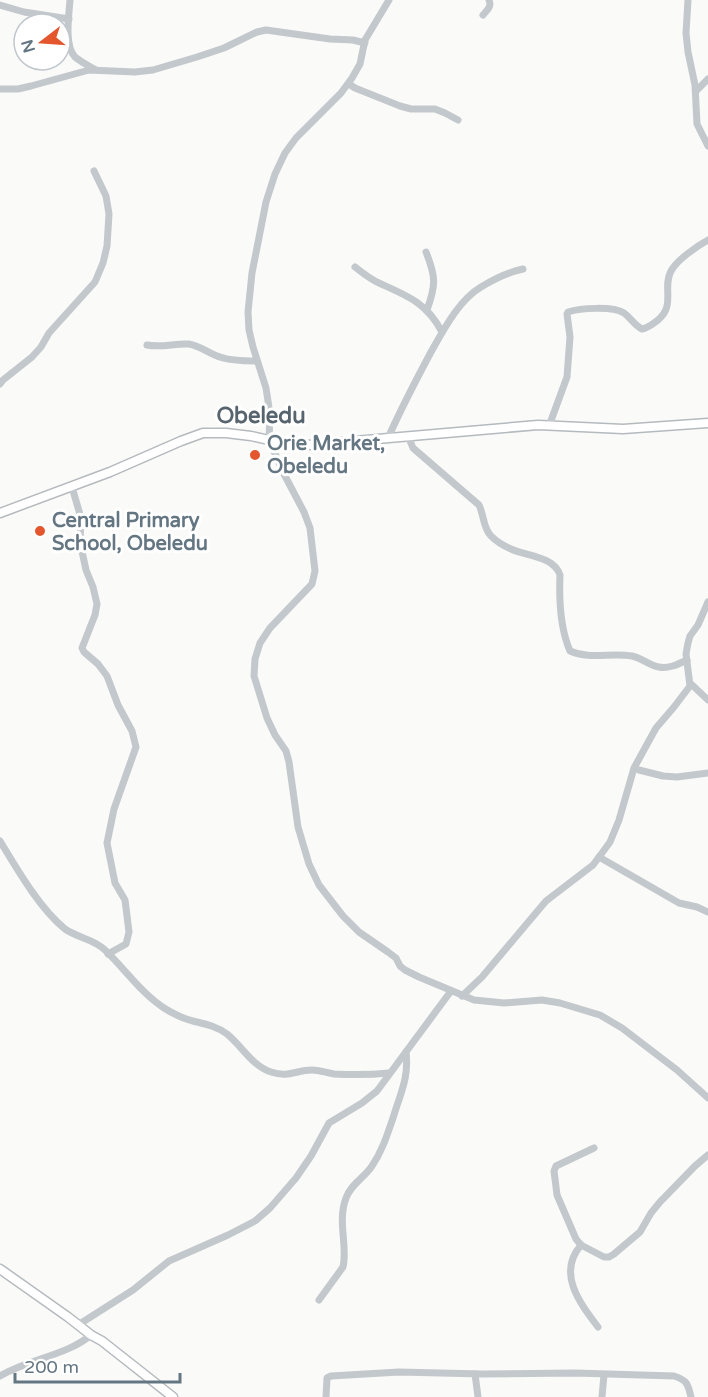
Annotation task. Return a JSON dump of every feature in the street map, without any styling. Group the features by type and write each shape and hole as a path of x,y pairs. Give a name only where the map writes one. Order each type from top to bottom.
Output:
{"main road":[{"path":"0,513 72,487 203,433 235,434 282,443 308,445 538,425 624,429 708,423"},
{"path":"0,1269 102,1341 168,1395"}],"street":[{"path":"389,0 365,43 360,64 349,84 296,138 285,153 266,202 252,273 248,312 249,330 266,388 270,414 269,440 310,528 315,572 312,584 270,628 260,643 255,659 254,676 267,718 286,751 298,827 309,864 325,894 342,916 359,932 388,952 405,970 462,996 474,1000 504,1003 542,1000 600,1015 658,1055 708,1098"},
{"path":"483,15 489,8 489,0"},
{"path":"688,0 686,33 696,91 697,124 708,146"},
{"path":"0,5 24,12"},
{"path":"0,89 18,89 96,70 135,72 153,70 224,48 256,32 266,30 365,43"},
{"path":"72,51 76,58 96,70"},
{"path":"696,91 708,79"},
{"path":"349,84 400,106 411,109 435,109 458,120"},
{"path":"0,384 32,357 95,282 103,263 109,214 106,196 94,171"},
{"path":"549,426 567,377 570,337 568,312 592,309 617,310 627,315 637,326 645,329 661,317 667,307 668,280 671,271 683,258 708,240"},
{"path":"426,252 434,279 433,293 427,310"},
{"path":"355,267 369,278 413,298 434,318 442,332"},
{"path":"388,438 409,393 451,318 480,287 511,272 523,269"},
{"path":"147,345 158,347 190,344 231,360 257,361"},
{"path":"408,436 413,448 479,505 490,535 510,549 545,560 559,571 562,620 570,651 601,657 612,654 636,657 658,667 669,667 687,660"},
{"path":"72,487 81,518 80,542 97,604 82,648 107,676 114,697 132,731 136,747 114,809 107,843 116,883 124,900 129,932 126,944 108,954"},
{"path":"708,602 690,636 686,654 690,683 708,700"},
{"path":"462,996 487,971 546,902 593,865 610,842 634,768 656,728 690,683"},
{"path":"639,770 677,777 708,773"},
{"path":"0,841 41,905 56,921 68,931 104,949 133,981 164,1008 192,1021 215,1027 227,1034 260,1068 281,1075 308,1070 365,1076 389,1073"},
{"path":"599,857 671,899 708,912"},
{"path":"78,1325 133,1290 169,1261 255,1221 270,1208 296,1178 311,1156 328,1123 362,1103 385,1082 389,1073 451,991"},
{"path":"319,1300 343,1267 342,1224 346,1197 353,1185 370,1168 383,1146 402,1095 406,1077 406,1052"},
{"path":"594,1149 562,1162 556,1166 554,1171 557,1195 576,1239 581,1245 604,1257 614,1254 640,1232 660,1202 708,1155"},
{"path":"581,1245 569,1270 576,1294 598,1327"},
{"path":"0,1376 22,1365 84,1342 91,1335"},
{"path":"326,1397 327,1378 331,1376 399,1372 674,1376 682,1379 688,1385 691,1397"},
{"path":"476,1374 478,1397"},
{"path":"602,1397 604,1375"}],"place":[{"name":"Orie Market, Obeledu","path":"255,455"},
{"name":"Central Primary School, Obeledu","path":"40,531"}],"district":[{"name":"Obeledu","path":"261,415"}]}
